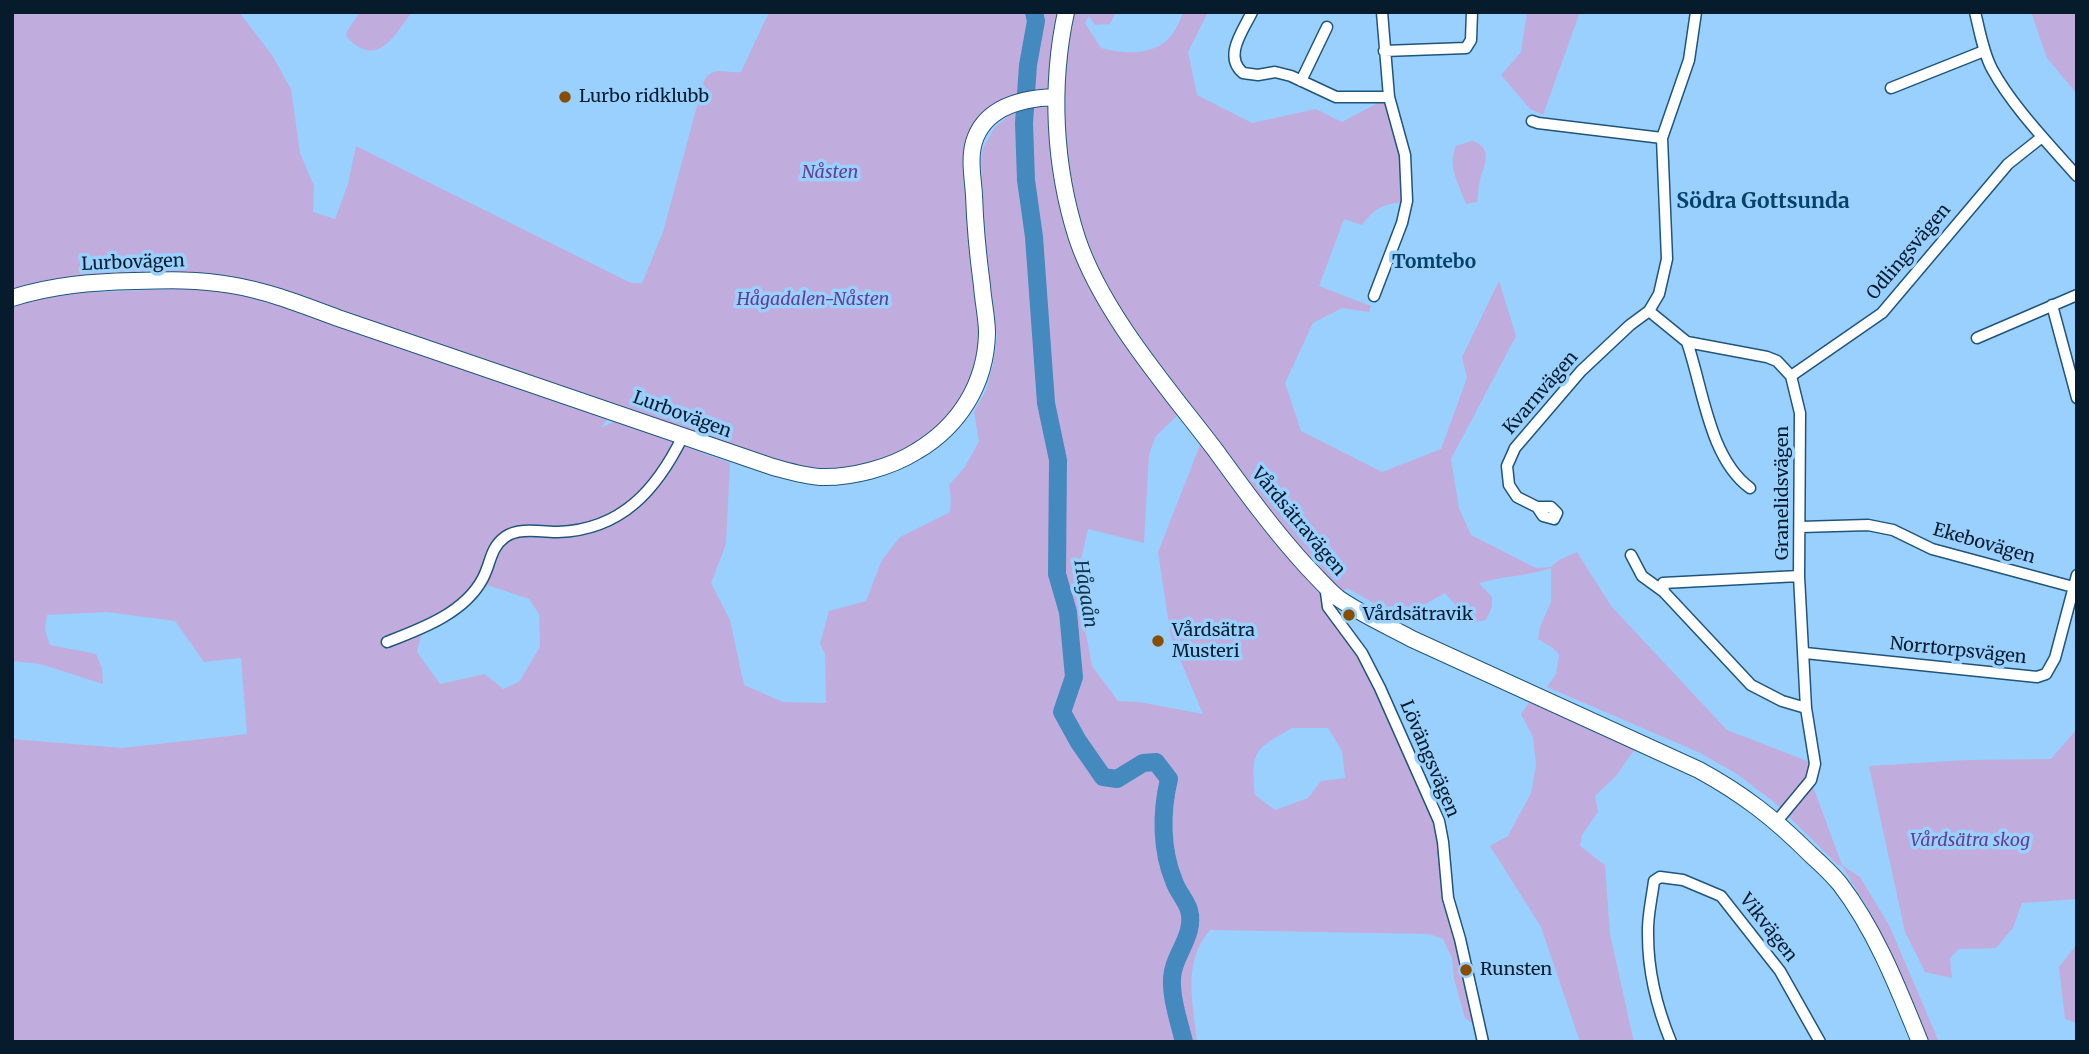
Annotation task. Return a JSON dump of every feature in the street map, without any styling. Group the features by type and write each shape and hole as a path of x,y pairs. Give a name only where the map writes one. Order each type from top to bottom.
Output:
{"street":[{"name":"Vårdsätravägen","path":"1066,12 1060,37 1056,97 1061,167 1077,238 1093,276 1138,350 1257,507 1338,598 1412,639 1699,769 1739,792 1777,821 1839,883 1847,895 1885,960 1920,1042"},
{"path":"1252,12 1234,51 1234,61 1239,71 1258,75 1275,72 1336,97 1389,97"},
{"path":"1374,296 1402,223 1407,201 1408,176 1389,97 1382,12"},
{"path":"1384,51 1466,48 1471,40 1472,12"},
{"path":"1696,12 1689,60 1662,138 1667,259 1663,281 1649,311 1687,342 1767,356 1791,376"},
{"path":"1975,12 1984,51 1993,71 2042,137 2077,176"},
{"path":"1301,81 1326,27"},
{"path":"1891,88 1984,51"},
{"name":"Lurbovägen","path":"12,298 33,291 88,283 188,279 232,285 280,296 773,467 820,477 853,473 904,459 947,430 977,386 987,333 976,236 973,144 985,123 1013,103 1037,97 1056,97"},
{"path":"1532,121 1662,138"},
{"name":"Odlingsvägen","path":"1791,376 1882,313 2008,164 2042,137"},
{"path":"1977,338 2077,295"},
{"path":"2052,305 2077,398"},
{"name":"Kvarnvägen","path":"1537,507 1517,497 1509,485 1507,466 1514,448 1581,371 1649,311"},
{"path":"1687,342 1716,440 1737,479 1749,488"},
{"name":"Granelidsvägen","path":"1777,821 1811,780 1815,764 1806,708 1799,576 1802,429 1791,376"},
{"path":"387,642 423,628 465,601 484,577 495,545 509,534 562,532 588,526 615,518 637,503 670,464 683,436"},
{"name":"Ekebovägen","path":"1801,527 1868,525 1893,530 1932,549 2076,583"},
{"path":"1631,555 1642,576 1664,592 1751,685 1782,701 1806,708"},
{"name":"Granelidsvägen","path":"1664,592 1663,583 1799,576"},
{"name":"Norrtorpsvägen","path":"1805,653 2037,677 2046,674 2050,668 2076,583"},
{"name":"Lövängsvägen","path":"1325,585 1328,607 1362,653 1439,821 1448,898 1483,1042"},
{"name":"Vikvägen","path":"1671,1042 1660,1014 1647,932 1654,881 1660,877 1684,880 1721,896 1754,934 1780,971 1820,1042"}],"green space":[{"path":"12,12 239,12 272,55 291,89 300,153 314,186 313,212 335,219 348,184 356,146 631,283 642,283 663,232 704,80 716,71 741,72 769,12 1116,12 1110,24 1095,25 1089,16 1085,23 1101,48 1138,52 1156,48 1170,37 1184,12 1208,12 1188,52 1197,95 1252,123 1316,109 1342,122 1389,97 1400,137 1407,201 1382,207 1372,213 1362,225 1344,219 1319,286 1371,306 1369,312 1342,308 1313,323 1285,383 1301,431 1382,472 1441,449 1467,378 1462,357 1499,281 1516,336 1451,459 1459,508 1471,535 1536,568 1551,567 1577,552 1611,606 1727,730 1815,764 1811,781 1842,865 1860,877 1889,925 1939,1042 1930,1042 1872,915 1842,866 1775,803 1737,774 1698,752 1547,687 1556,674 1559,655 1538,639 1551,602 1551,568 1479,583 1492,597 1492,607 1486,620 1471,623 1445,593 1394,622 1396,616 1347,588 1328,607 1362,653 1439,821 1447,889 1479,1028 1465,1018 1454,979 1452,958 1443,939 1429,934 1210,930 1201,942 1193,969 1192,997 1197,1042 12,1042 12,739 122,748 247,734 241,658 204,662 175,621 107,612 47,615 45,630 50,645 96,654 102,668 103,684 40,664 12,661 12,307 76,290 101,292 202,288 294,297 206,273 175,272 68,279 12,295","holes":["1001,100 1012,113 995,127 983,148 981,163 985,240 997,337 986,390 974,412 979,441 965,467 949,485 950,512 900,537 882,560 866,601 829,611 820,644 825,654 826,703 783,702 744,685 730,620 711,583 726,544 730,463 615,421 601,428 616,408 787,465 851,471 914,448 956,415 975,386 980,330 966,141","1184,409 1204,435 1158,552 1171,638 1203,714 1139,702 1118,701 1092,666 1076,581 1088,529 1144,543 1149,454 1156,436","487,585 529,599 539,614 540,647 519,682 503,689 485,674 440,684 417,652 423,628","1292,728 1328,728 1342,751 1345,778 1321,781 1308,798 1275,810 1255,795 1255,760 1270,741"]},
{"path":"360,12 412,12 384,46 367,50 357,46 346,36"},
{"path":"1527,12 1580,12 1543,115 1530,109 1501,75 1521,52"},
{"path":"2031,12 2077,12 2077,94 2047,58"},
{"path":"1472,141 1484,149 1486,160 1477,202 1466,204 1455,175 1453,161 1456,146"},
{"path":"1530,701 1635,749 1616,776 1595,796 1598,812 1582,835 1580,846 1605,865 1610,934 1634,1042 1580,1042 1541,927 1490,846 1508,836 1531,793 1536,765 1533,737 1521,714"},
{"name":"Vårdsätra skog","path":"2077,729 2077,907 2076,899 2022,903 2013,928 1996,948 1959,949 1950,958 1952,978 1925,972 1905,932 1869,766 1967,760 2051,759"},
{"path":"2077,944 2077,1023 2065,1019 2059,967"}],"waterway":[{"name":"Hågaån","path":"1034,12 1036,21 1028,65 1024,123 1026,180 1034,237 1046,403 1058,460 1057,574 1068,612 1074,677 1062,712 1103,777 1117,779 1143,763 1156,762 1169,779 1164,818 1165,844 1175,885 1188,906 1190,919 1172,978 1174,1002 1184,1042"}],"place":[{"name":"Lurbo ridklubb","path":"565,97"},
{"name":"Vårdsätravik","path":"1349,615"},
{"name":"Vårdsätra Musteri","path":"1158,641"},
{"name":"Runsten","path":"1466,970"}],"district":[{"name":"Södra Gottsunda","path":"1763,202"},
{"name":"Tomtebo","path":"1434,263"}],"park label":[{"name":"Nåsten","path":"830,173"},
{"name":"Hågadalen-Nåsten","path":"813,300"}]}
